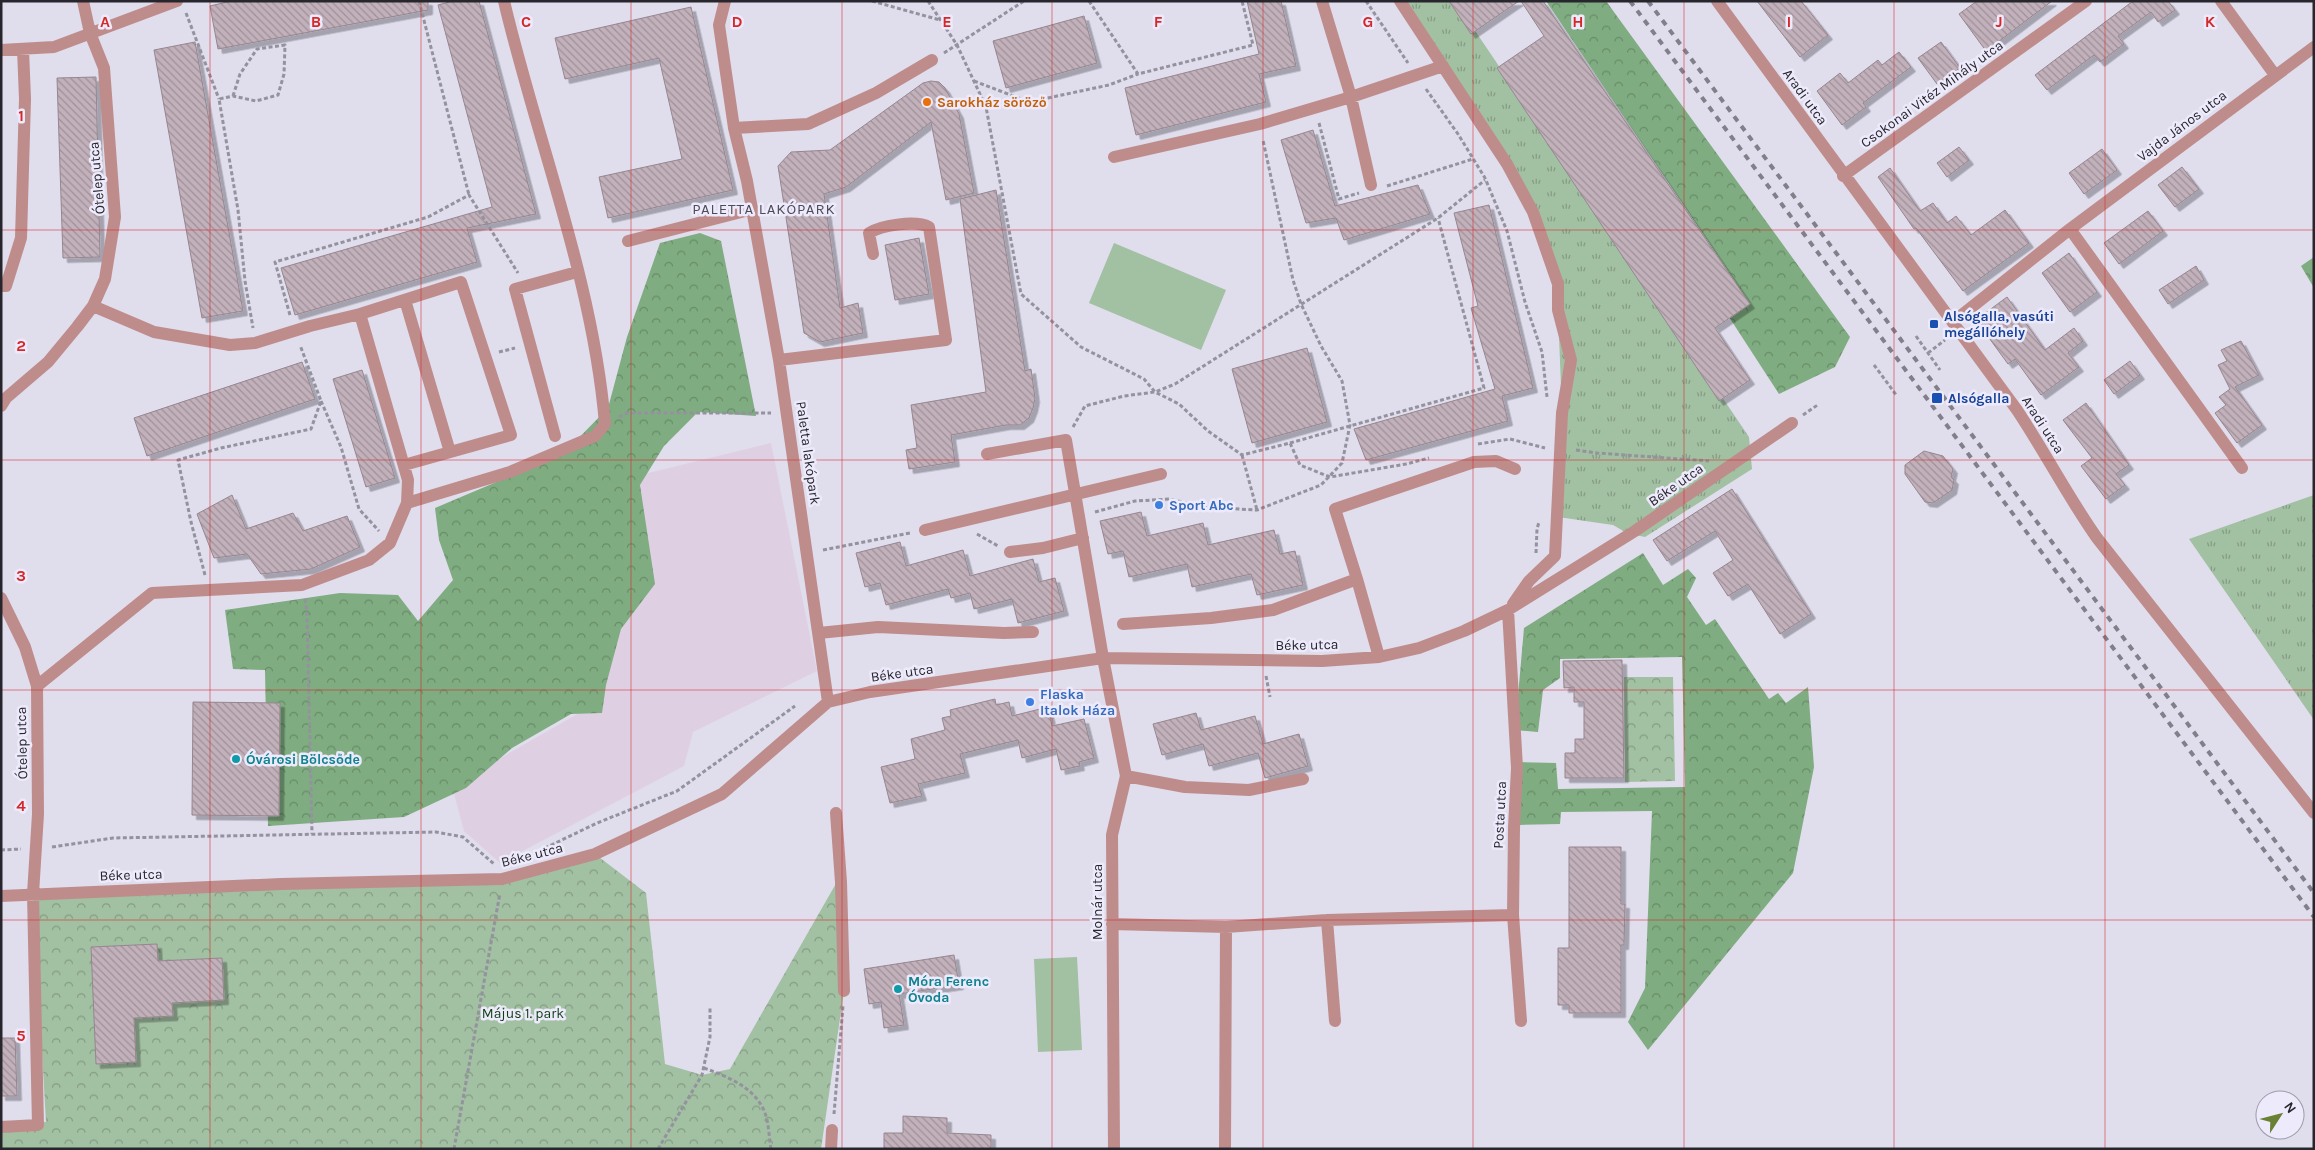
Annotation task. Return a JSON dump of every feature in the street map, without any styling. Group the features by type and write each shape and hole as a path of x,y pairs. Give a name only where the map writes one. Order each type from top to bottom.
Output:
{"street":[{"name":"Ótelep utca","path":"1,406 6,398 48,362 93,306 105,280 115,217 105,102 104,68 90,33 83,1"},
{"path":"407,503 510,472 595,436 605,424 602,386 577,272 504,1"},
{"name":"Paletta lakópark","path":"725,1 719,25 734,128 752,209 780,360 828,702"},
{"path":"1322,1 1351,97 1371,185"},
{"path":"1400,1 1507,164 1533,212 1558,284 1558,310 1571,360 1562,413 1555,556 1535,576 1508,610"},
{"name":"Aradi utca","path":"1717,1 1843,176 2017,410 2038,442 2072,502 2097,538 2314,813"},
{"name":"Csokonai Vitéz Mihály utca","path":"1843,176 2086,1"},
{"path":"2221,1 2275,75"},
{"path":"1,50 54,47 90,33 181,5"},
{"name":"Vajda János utca","path":"1955,326 2070,229 2314,47"},
{"path":"1,286 6,286 21,238 25,99 23,49"},
{"path":"734,128 808,124 876,93 932,60"},
{"path":"1114,157 1260,124 1351,97 1443,66"},
{"path":"628,241 752,209"},
{"path":"780,360 946,340 929,227 920,222 876,229 869,234 873,254"},
{"path":"2070,229 2242,468"},
{"path":"555,436 515,289 577,272"},
{"path":"93,306 154,332 230,344 255,343 360,314 461,282 511,435 404,465"},
{"path":"405,300 450,452"},
{"path":"37,686 152,593 302,585 369,560 390,543 407,503 408,480 360,314"},
{"name":"Béke utca","path":"1,896 281,884 502,878 595,854 722,794 828,702 870,692 1103,658 1322,661 1379,657 1419,648 1464,631 1508,610 1635,531 1792,423"},
{"path":"987,454 1066,440"},
{"name":"Molnár utca","path":"1066,440 1103,658 1126,776 1112,835 1114,1149"},
{"path":"1379,657 1335,509 1474,462 1496,461 1515,469"},
{"path":"925,530 1161,474"},
{"path":"1010,552 1043,548 1083,538"},
{"path":"1124,624 1211,618 1273,610 1357,579"},
{"name":"Ótelep utca","path":"1,598 26,646 37,686 38,814 33,894 38,1126 1,1127"},
{"name":"Posta utca","path":"1508,610 1518,768 1514,828 1513,915 1521,1021"},
{"path":"819,633 878,627 1004,633 1033,632"},
{"path":"1126,776 1184,787 1249,790 1303,778"},
{"path":"836,812 841,882 844,991"},
{"path":"1112,924 1226,927 1327,920 1513,915"},
{"path":"1327,920 1335,1021"},
{"path":"1225,1149 1226,927"},
{"path":"831,1149 832,1130"}],"path":[{"path":"419,1 469,195 521,278 524,286"},
{"path":"872,1 941,20"},
{"path":"928,1 957,45 986,107 1021,294 1081,347 1144,379 1155,392 1179,404 1208,431 1242,455 1257,510"},
{"path":"932,60 1024,1"},
{"path":"1089,1 1138,74"},
{"path":"973,80 1029,102 1109,86 1138,74 1253,45 1242,1"},
{"path":"1366,1 1416,76 1458,134 1485,180 1507,231 1525,302 1542,352 1547,399"},
{"path":"181,5 219,99 238,210 245,281 255,343"},
{"path":"219,99 233,96 256,101 278,95 284,74 285,45 257,49 240,74 233,96"},
{"path":"1079,516 1135,501 1170,499 1201,507 1257,510 1320,485 1330,478 1342,463 1350,424 1342,381 1321,346 1301,304 1293,280 1260,124"},
{"path":"1066,440 1085,406 1124,396 1155,392 1183,380 1438,218 1485,180"},
{"path":"390,543 359,509 341,447 321,401 295,331 275,262 428,217 469,195"},
{"path":"1242,455 1484,388 1438,218"},
{"path":"1928,353 1955,326"},
{"path":"1916,336 1940,370"},
{"path":"485,356 530,344"},
{"path":"1874,365 1897,396"},
{"path":"210,590 191,522 178,460 221,448 311,429 321,401"},
{"path":"605,424 627,413 770,413 788,420"},
{"path":"1546,457 1547,438"},
{"path":"1472,446 1510,439 1547,448 1561,447 1627,456 1738,461"},
{"path":"1290,443 1300,465 1330,478 1406,464 1435,456"},
{"path":"1535,576 1536,530 1540,520"},
{"path":"957,522 1010,552"},
{"path":"807,552 925,530"},
{"path":"302,585 307,613 312,834"},
{"path":"1264,660 1270,697"},
{"path":"534,853 597,823 677,791 803,701"},
{"path":"1,850 36,848 113,838 436,832 463,837 490,859 502,878 454,1149"},
{"path":"832,1130 844,991"},
{"path":"658,1149 702,1076 710,1036 710,1008"},
{"path":"704,1068 731,1078 751,1091 765,1113 771,1149"}],"shaded area":[{"path":"771,443 817,671 693,732 684,766 500,863 464,831 452,786 593,705 632,477"}],"green space":[{"path":"1396,1 1455,1 1749,437 1752,469 1645,537 1627,533 1613,525 1558,517 1562,413 1558,310 1548,255 1507,164"},
{"path":"1546,1 1606,1 1850,337 1835,367 1779,394 1718,300 1736,283"},
{"path":"700,233 721,241 756,416 698,412 664,446 640,485 655,584 621,629 606,685 602,713 571,714 512,748 466,788 404,817 268,826 265,670 233,669 225,610 340,593 398,595 418,621 453,580 439,540 435,508 563,454 608,408 627,337 660,243"},
{"path":"1114,243 1226,290 1201,350 1089,303"},
{"path":"2314,257 2314,288 2301,266"},
{"path":"2314,495 2314,720 2189,539"},
{"path":"1643,553 1663,585 1688,569 1696,578 1687,597 1706,625 1715,619 1769,699 1778,693 1786,703 1808,687 1814,767 1793,873 1648,1050 1628,1022 1645,988 1652,811 1561,812 1560,824 1516,825 1519,762 1556,763 1558,789 1685,787 1682,657 1560,659 1560,678 1543,690 1538,732 1515,730 1524,628"},
{"path":"1624,677 1673,677 1675,781 1625,782"},
{"name":"Május 1. park","path":"595,854 646,893 665,1064 702,1075 730,1069 842,873 844,991 821,1149 1,1149 1,1124 46,1122 33,894 502,879"},
{"path":"1077,957 1082,1050 1038,1052 1034,959"}],"building":[{"path":"231,1 428,1 428,10 218,49 210,6"},
{"path":"453,1 479,1 536,214 467,228 477,262 295,315 281,268 492,207 438,5"},
{"path":"1247,1 1281,1 1296,66 1259,74 1266,102 1136,135 1125,88 1259,54"},
{"path":"1449,1 1519,1 1471,34"},
{"path":"1521,1 1543,1 1750,304 1715,328 1750,380 1719,401 1497,68 1544,36"},
{"path":"1757,1 1801,1 1828,35 1800,57"},
{"path":"1977,1 2052,1 1986,51 1959,14"},
{"path":"2133,1 2168,1 2175,10 2158,22 2151,12 2118,36 2124,44 2100,62 2094,55 2047,90 2035,75"},
{"path":"691,7 733,190 608,218 599,177 682,159 659,58 565,79 555,38"},
{"path":"1084,16 1097,63 1006,88 993,41"},
{"path":"195,42 243,311 202,318 154,50"},
{"path":"1941,42 1960,68 1937,84 1918,58"},
{"path":"1899,52 1911,67 1863,103 1866,107 1842,125 1817,91 1840,73 1848,83 1878,60 1882,65"},
{"path":"96,77 100,257 63,258 57,78"},
{"path":"939,82 945,88 959,114 974,193 946,200 931,122 846,187 824,194 840,308 858,303 863,333 820,342 804,333 778,166 791,152 830,150 923,83"},
{"path":"1313,130 1335,206 1418,185 1430,214 1344,240 1336,218 1306,223 1281,140"},
{"path":"1959,147 1969,160 1947,177 1937,163"},
{"path":"2102,149 2117,170 2084,194 2069,173"},
{"path":"2182,167 2199,189 2175,207 2158,185"},
{"path":"1890,168 1920,211 1933,203 1947,223 1956,216 1971,235 2005,210 2029,243 1963,291 1916,228 1914,229 1878,177"},
{"path":"996,190 1025,371 1031,369 1035,398 1033,408 1029,418 1020,425 1006,425 951,435 955,462 909,469 906,450 917,448 911,405 986,392 960,199"},
{"path":"1489,205 1533,388 1502,396 1508,421 1366,460 1354,429 1495,389 1471,308 1478,306 1454,213"},
{"path":"2148,211 2163,231 2119,264 2104,243"},
{"path":"919,238 929,294 895,300 885,245"},
{"path":"2069,253 2097,292 2070,312 2042,273"},
{"path":"2196,266 2204,280 2168,304 2159,290"},
{"path":"2007,297 2045,350 2074,328 2083,341 2068,353 2079,367 2041,395 2015,359 2008,364 1976,320"},
{"path":"2241,341 2259,375 2235,387 2262,425 2237,443 2215,413 2226,405 2219,397 2230,389 2218,365 2227,361 2221,350"},
{"path":"1307,348 1327,422 1252,443 1232,369"},
{"path":"2130,361 2140,375 2114,394 2104,380"},
{"path":"302,362 315,399 147,456 134,418"},
{"path":"362,370 395,478 366,487 333,379"},
{"path":"2086,403 2129,465 2116,474 2125,485 2106,499 2081,466 2092,458 2063,420"},
{"path":"1924,451 1943,456 1953,469 1951,477 1954,480 1952,490 1933,503 1925,502 1905,474 1905,465"},
{"path":"1732,489 1811,614 1780,634 1748,584 1728,596 1713,573 1733,560 1715,531 1667,561 1653,540"},
{"path":"232,495 246,529 293,513 303,531 347,516 360,547 311,569 261,574 247,554 214,558 197,514"},
{"path":"1141,512 1147,536 1203,523 1208,545 1274,530 1280,554 1295,551 1303,585 1257,595 1251,574 1192,587 1187,564 1129,577 1123,551 1108,554 1100,521"},
{"path":"900,542 906,566 963,550 970,576 1033,559 1039,582 1055,578 1064,611 1018,623 1012,599 974,609 970,593 951,598 948,589 886,605 880,583 865,587 856,553"},
{"path":"1622,660 1624,778 1565,778 1565,753 1575,753 1575,739 1584,739 1584,702 1574,702 1574,687 1564,688 1563,661"},
{"path":"995,699 996,705 1009,702 1012,716 1048,707 1052,726 1084,719 1094,758 1079,762 1080,766 1061,770 1056,749 1022,758 1018,740 960,754 965,773 918,784 922,796 890,803 881,767 915,759 911,739 945,730 942,718 951,716 950,710"},
{"name":"Óvárosi Bölcsőde","path":"193,702 280,703 279,816 192,815"},
{"path":"1196,713 1201,730 1255,716 1263,744 1299,734 1308,766 1265,778 1258,753 1209,766 1203,744 1162,755 1153,724"},
{"path":"1569,847 1621,847 1621,904 1625,904 1624,945 1621,945 1621,1013 1569,1013 1569,1005 1558,1005 1558,948 1569,948"},
{"path":"157,944 158,961 222,958 224,1000 172,1003 173,1016 134,1018 136,1062 96,1064 91,947"},
{"name":"Móra Ferenc Óvoda","path":"954,955 959,985 899,994 904,1025 884,1028 881,1002 869,1004 864,969"},
{"path":"1,1038 15,1038 17,1096 1,1096"},
{"path":"903,1116 947,1118 947,1133 991,1135 991,1149 884,1149 884,1133 903,1133"}],"railway":[{"path":"1630,1 2314,917"},
{"path":"1648,1 2314,893"}],"place":[{"name":"Sarokház söröző","path":"927,102"},
{"name":"Alsógalla, vasúti megállóhely","path":"1934,324"},
{"name":"Alsógalla","path":"1937,398"},
{"name":"Sport Abc","path":"1159,505"},
{"name":"Flaska Italok Háza","path":"1030,702"},
{"name":"Óvárosi Bölcsőde","path":"236,759"},
{"name":"Móra Ferenc Óvoda","path":"898,989"}],"district":[{"name":"PALETTA LAKÓPARK","path":"764,209"}]}
